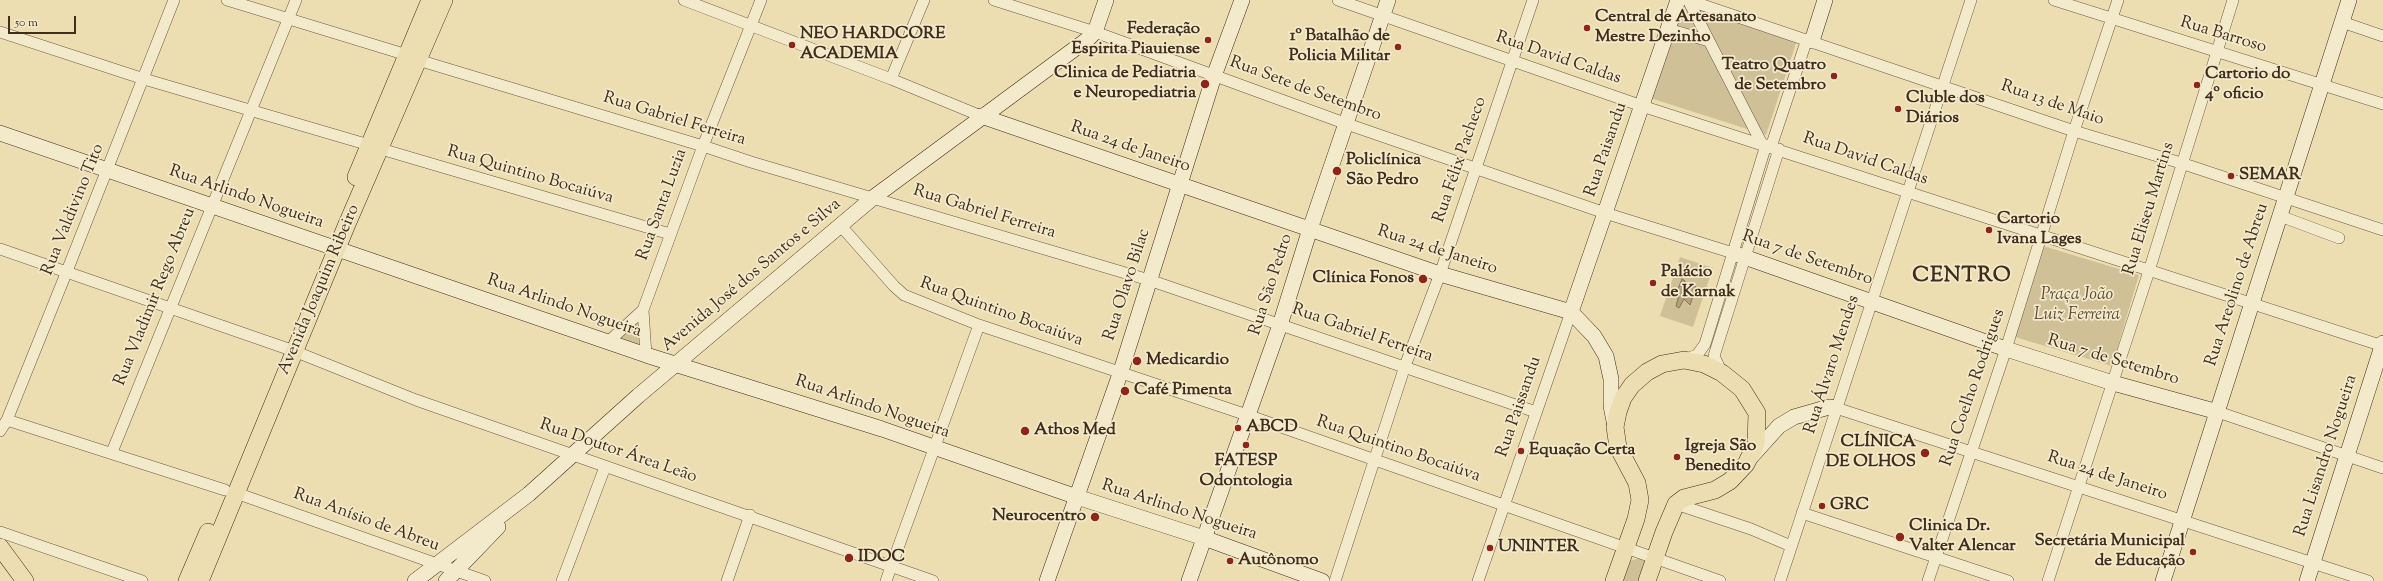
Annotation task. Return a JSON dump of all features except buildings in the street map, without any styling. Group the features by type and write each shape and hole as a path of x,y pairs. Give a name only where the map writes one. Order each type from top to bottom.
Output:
{"main road":[{"name":"Avenida Joaquim Ribeiro","path":"413,57 430,0"},
{"name":"Avenida Joaquim Ribeiro","path":"187,581 230,491 331,247 413,57 444,0"},
{"path":"1614,581 1640,500 1637,483 1618,447 1615,427 1623,398 1632,385 1647,372 1662,364 1684,360 1704,364 1722,373 1742,389 1757,413 1756,444 1746,464 1730,481 1715,490 1689,496 1676,504 1647,581"},
{"name":"Avenida Joaquim Ribeiro","path":"200,581 230,491"},
{"path":"0,547 25,581"}],"street":[{"name":"Rua Valdivino Tito","path":"0,431 7,420 108,170 174,0"},
{"name":"Rua Gabriel Ferreira","path":"227,0 751,162 874,197 1149,280 1405,366 1536,412"},
{"name":"Rua Vladimir Rego Abreu","path":"112,452 296,0"},
{"name":"Rua 24 de Janeiro","path":"684,0 891,79 981,116 1440,274 1571,312"},
{"name":"Rua Santa Luzia","path":"646,355 643,310 703,146 761,0"},
{"path":"891,79 924,0"},
{"name":"Rua Sete de Setembro","path":"994,0 1095,32 1347,124 1606,212"},
{"path":"1095,32 1106,0"},
{"name":"Rua Olavo Bilac","path":"1047,581 1120,374 1214,76 1242,0"},
{"name":"Rua David Caldas","path":"1338,0 1642,106 1770,146 1908,193 2250,305 2383,345"},
{"name":"Rua São Pedro","path":"1188,581 1280,324 1310,229 1388,0"},
{"name":"Rua Félix Pacheco","path":"1335,581 1405,366 1440,274 1533,0"},
{"name":"Rua Paisandu","path":"1571,312 1678,0"},
{"path":"1684,360 1697,355 1701,351 1715,309 1762,203 1774,168 1770,146 1709,41 1688,0"},
{"name":"Rua 13 de Maio","path":"1688,0 1944,85 2074,131 2181,163 2383,230"},
{"path":"1722,373 1714,356 1728,313 1750,200 1761,164 1770,146 1825,0"},
{"name":"Rua Álvaro Mendes","path":"1780,581 1971,0"},
{"name":"Rua Barroso","path":"2054,0 2112,20 2323,84 2383,104"},
{"name":"Rua Coelho Rodrigues","path":"1928,581 1970,452 2006,349 2074,131 2118,0"},
{"name":"Rua Eliseu Martins","path":"2048,581 2149,271 2181,163 2233,0"},
{"name":"Rua Areolino de Abreu","path":"2163,581 2218,412 2250,305 2286,198 2349,0"},
{"path":"2342,22 2383,36"},
{"path":"1668,29 1709,41"},
{"name":"Rua Quintino Bocaiúva","path":"0,32 144,79 670,234"},
{"name":"Avenida José dos Santos e Silva","path":"415,581 529,494 572,454 676,364 874,197 981,116 1088,39 1095,32"},
{"name":"Rua Arlindo Nogueira","path":"0,133 646,355 874,427 1077,497 1204,538 1322,581"},
{"path":"1761,164 1774,168"},
{"path":"1750,200 1762,203"},
{"name":"Rua 7 de Setembro","path":"1606,212 1739,255 2006,349 2113,383 2218,412 2383,468"},
{"path":"2280,216 2339,238"},
{"name":"Rua Quintino Bocaiúva","path":"841,226 894,286 904,295 979,325 1120,374 1247,415 1504,506 1656,557 1720,581"},
{"name":"Rua Doutor Área Leão","path":"0,249 67,271 289,350 416,400 572,454 605,467 750,515 933,581"},
{"path":"1715,309 1728,313"},
{"name":"Rua Santa Luzia","path":"608,342 643,310"},
{"path":"1571,312 1594,336 1606,356 1612,379 1611,406 1615,427"},
{"name":"Rua Paissandu","path":"1478,581 1571,312"},
{"path":"886,581 979,325"},
{"name":"Rua Lisandro Nogueira","path":"2307,581 2383,345"},
{"path":"1746,464 1770,436 1794,417 1829,407 1836,408"},
{"name":"Rua 24 de Janeiro","path":"1836,408 2078,488 2314,562 2368,581"},
{"name":"Rua Anísio de Abreu","path":"7,420 112,452 230,491 436,564 451,576 485,581"},
{"path":"562,581 605,467"},
{"path":"1704,514 1706,499 1715,490"},
{"path":"451,576 529,494"},
{"path":"1676,504 1751,529 1791,546"},
{"path":"1802,513 2008,581"},
{"path":"727,581 750,515"},
{"path":"0,532 142,581"}],"green space":[{"path":"1681,0 1798,37 1766,135 1647,97"},
{"name":"Praça João Luiz Ferreira","path":"2043,246 2139,275 2112,366 2015,337"},
{"path":"1680,257 1713,268 1693,327 1660,316"},
{"path":"636,311 640,345 617,337"},
{"path":"1640,558 1645,560 1638,581 1620,581 1626,562"}],"shaded area":[{"path":"1682,279 1685,281 1685,290 1689,289 1691,285 1696,287 1690,305 1684,299 1679,308 1676,306 1679,295 1676,294"}],"place":[{"name":"Central de Artesanato Mestre Dezinho","path":"1587,28"},
{"name":"Federação Espirita Piauiense","path":"1208,40"},
{"name":"NEO HARDCORE ACADEMIA","path":"792,45"},
{"name":"1º Batalhão de Policia Militar","path":"1398,47"},
{"name":"Teatro Quatro de Setembro","path":"1834,76"},
{"name":"Clinica de Pediatria e Neuropediatria","path":"1205,84"},
{"name":"Cartorio do 4º oficio","path":"2197,85"},
{"name":"Cluble dos Diários","path":"1898,109"},
{"name":"Policlínica São Pedro","path":"1337,171"},
{"name":"SEMAR","path":"2231,176"},
{"name":"Cartorio Ivana Lages","path":"1989,230"},
{"name":"Clínica Fonos","path":"1423,279"},
{"name":"Palácio de Karnak","path":"1653,283"},
{"name":"Medicardio","path":"1137,361"},
{"name":"Café Pimenta","path":"1125,391"},
{"name":"ABCD","path":"1238,428"},
{"name":"Athos Med","path":"1025,431"},
{"name":"FATESP Odontologia","path":"1246,445"},
{"name":"Equação Certa","path":"1521,451"},
{"name":"CLÍNICA DE OLHOS","path":"1925,453"},
{"name":"Igreja São Benedito","path":"1677,457"},
{"name":"GRC","path":"1822,506"},
{"name":"Neurocentro","path":"1095,517"},
{"name":"Clinica Dr. Valter Alencar","path":"1900,537"},
{"name":"UNINTER","path":"1490,548"},
{"name":"Secretária Municipal de Educação","path":"2193,552"},
{"name":"IDOC","path":"849,558"},
{"name":"Autônomo","path":"1230,561"}],"district":[{"name":"CENTRO","path":"1962,277"}]}
